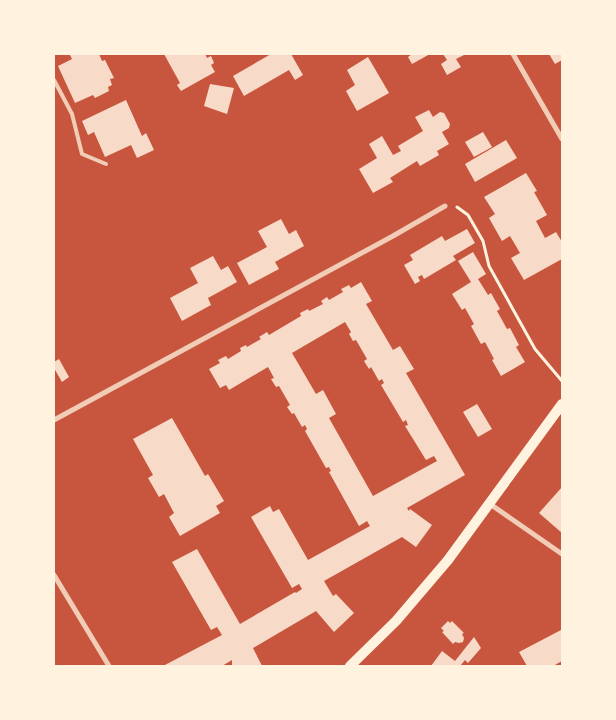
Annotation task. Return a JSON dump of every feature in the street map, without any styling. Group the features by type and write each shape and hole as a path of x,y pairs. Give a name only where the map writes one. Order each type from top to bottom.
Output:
{"main road":[{"path":"350,666 396,621 448,560 562,404"}],"street":[{"path":"513,54 562,139"},
{"path":"54,420 445,206"},
{"path":"490,504 562,554"},
{"path":"54,575 109,666"}],"lane":[{"path":"54,80 72,114 82,154 106,164"}],"path":[{"path":"445,206 458,208 468,215 483,241 489,266 535,349 562,382"}],"building":[{"path":"99,54 102,61 105,60 114,78 110,79 112,85 108,87 109,91 95,98 93,95 75,103 58,66 72,59 70,55"},
{"path":"164,54 205,54 207,58 211,56 214,63 211,65 215,72 181,91 177,85 180,83"},
{"path":"271,54 291,54 303,75 295,80 289,70 244,96 233,76"},
{"path":"412,54 430,54 412,64 408,57"},
{"path":"443,54 466,54 456,59 461,67 447,75 441,64 447,60"},
{"path":"549,54 562,54 562,60 555,64"},
{"path":"368,57 389,93 357,111 346,91 355,85 347,70"},
{"path":"210,84 234,88 227,114 204,106"},
{"path":"126,100 142,136 146,133 154,150 137,158 131,145 105,157 94,132 88,135 82,121"},
{"path":"429,110 433,117 440,112 444,113 450,124 449,128 442,132 449,144 437,151 439,155 420,166 417,161 390,178 393,182 373,193 359,169 377,158 369,144 382,136 393,155 401,151 398,146 423,131 415,117"},
{"path":"483,132 492,147 474,157 465,142"},
{"path":"506,140 517,158 475,182 465,164"},
{"path":"526,173 537,191 534,192 547,215 536,221 545,238 556,232 562,242 562,259 524,280 511,258 520,253 510,236 502,241 489,218 495,214 484,197"},
{"path":"281,219 289,234 296,230 304,246 275,262 279,269 249,285 237,263 267,247 258,231"},
{"path":"467,229 475,243 453,256 456,260 424,279 422,275 418,277 420,281 415,284 404,265 413,260 410,255 442,236 445,241"},
{"path":"473,252 486,274 478,279 488,295 491,293 500,309 497,311 507,329 510,328 519,345 516,347 525,362 501,376 485,342 481,344 471,326 474,324 465,308 462,310 452,294 471,282 458,261"},
{"path":"213,256 221,270 228,266 237,282 208,298 211,305 182,321 170,298 198,283 190,268"},
{"path":"361,282 372,301 366,304 393,350 400,346 414,369 406,373 465,475 407,508 432,525 416,547 402,537 324,581 333,596 336,594 354,613 334,632 316,611 253,648 262,666 232,666 232,660 222,666 163,666 222,635 217,627 211,630 172,562 197,549 240,624 302,589 299,584 292,588 251,517 270,506 273,512 279,509 308,560 370,526 367,521 359,526 329,472 331,471 329,467 326,468 305,431 307,429 305,425 302,427 294,413 292,414 287,407 290,405 279,386 276,387 271,379 274,378 268,367 229,390 226,385 220,388 209,369 220,363 218,360 226,356 228,359 241,351 240,348 246,345 247,347 261,339 259,337 267,332 269,335 301,316 300,313 323,304 321,301 327,297 329,300 343,292 341,289 349,285 351,288","holes":["345,322 351,332 349,334 353,341 356,340 367,359 364,361 369,369 371,367 379,381 382,379 384,383 381,385 403,422 406,420 408,425 405,426 426,460 434,456 437,461 373,496 329,418 336,414 323,390 316,394 292,353"]},
{"path":"59,359 69,377 62,382 54,368 54,362"},
{"path":"477,404 492,429 478,437 463,412"},
{"path":"172,418 205,476 208,474 224,501 216,506 220,513 180,536 169,517 174,513 164,494 159,497 148,478 153,475 133,439"},
{"path":"562,487 562,533 539,513"},
{"path":"448,621 450,623 452,621 464,633 462,634 463,642 455,642 453,644 442,632 444,631 441,628"},
{"path":"561,630 562,661 553,666 527,666 519,652"},
{"path":"474,637 481,648 468,663 465,660 460,666 431,666 442,651 455,661"}]}
